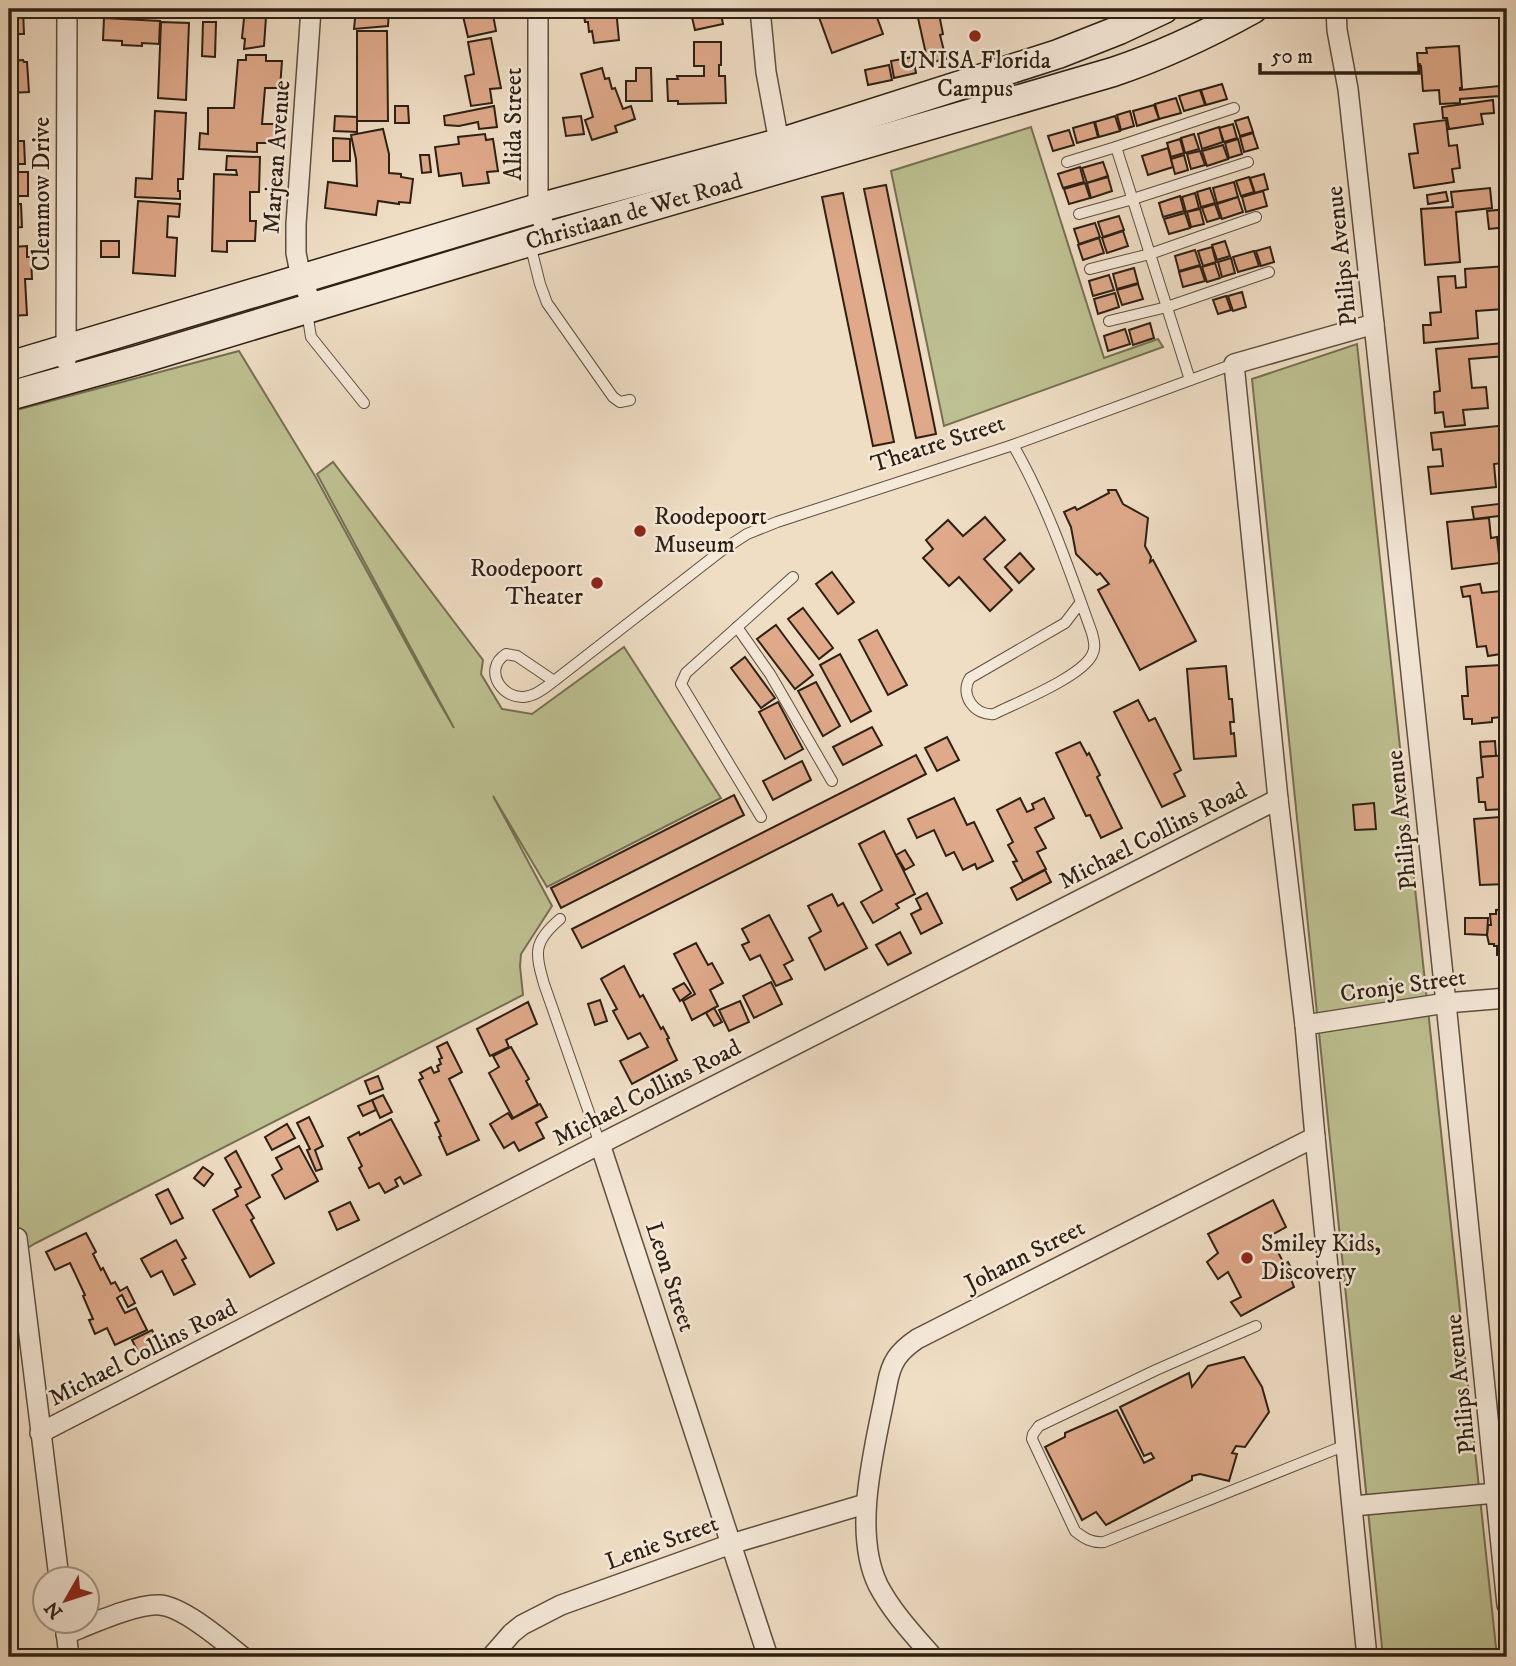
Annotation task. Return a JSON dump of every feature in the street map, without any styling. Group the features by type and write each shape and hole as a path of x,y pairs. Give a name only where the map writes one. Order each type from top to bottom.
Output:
{"main road":[{"name":"Christiaan de Wet Road","path":"9,396 138,360 539,239 782,156 1058,54 1164,9"},
{"name":"Christiaan de Wet Road","path":"9,366 538,208 782,156 1113,72 1194,41 1252,9"}],"street":[{"name":"Clemmow Drive","path":"67,9 65,350 68,379"},
{"name":"Marjean Avenue","path":"310,307 296,253 296,224 311,9"},
{"name":"Alida Street","path":"538,9 539,239"},
{"path":"760,9 766,72 782,156"},
{"name":"Philips Avenue","path":"1324,9 1336,30"},
{"name":"Philips Avenue","path":"1336,9 1336,30 1348,89 1374,324 1507,1605"},
{"name":"Theatre Street","path":"1234,364 1374,324"},
{"path":"1234,364 1278,799 1305,1025 1367,1657"},
{"name":"Michael Collins Road","path":"40,1433 1278,799"},
{"name":"Cronje Street","path":"1305,1025 1446,1003 1507,998"},
{"name":"Johann Street","path":"933,1657 889,1603 877,1582 866,1533 865,1504 890,1368 899,1354 908,1345 1315,1137"},
{"name":"Leon Street","path":"600,1144 768,1657"},
{"path":"17,1238 57,1564"},
{"path":"1353,1506 1496,1493"},
{"name":"Lenie Street","path":"491,1657 512,1633 537,1616 561,1605 731,1544 865,1504"},
{"path":"102,1619 146,1606 161,1605 187,1616 243,1657"},
{"path":"66,1634 69,1657"}],"lane":[{"path":"1067,162 1234,108"},
{"path":"1116,147 1190,380"},
{"path":"1079,214 1248,162"},
{"path":"1090,270 1150,254 1256,217"},
{"path":"539,239 540,284 547,303 613,397 620,402 630,400"},
{"path":"1109,321 1167,307 1269,272"},
{"path":"310,307 311,337 364,403"},
{"name":"Theatre Street","path":"554,681 517,656 506,654 496,662 497,682 506,692 529,696 554,681 710,559 747,534 1013,445 1234,364"},
{"path":"1013,445 1031,476 1057,539 1081,602 1092,633 1095,648 1092,657 1085,664 1055,684 994,714 984,714 975,708 966,694 970,678 1065,623 1081,602"},
{"path":"761,817 681,684 686,673 793,577"},
{"path":"737,627 770,674 832,781"},
{"name":"Leon Street","path":"560,919 547,930 538,944 538,962 600,1144"},
{"path":"1256,1326 1039,1426 1032,1439 1075,1531 1094,1543 1104,1542 1347,1445"}],"green space":[{"path":"1031,127 1104,358 1158,339 1163,347 944,426 891,171"},
{"path":"1357,344 1497,1657 1383,1657 1252,379"},
{"path":"239,351 315,476 454,728 317,474 333,462 483,660 481,674 502,709 532,714 624,647 721,798 547,887 493,796 552,906 521,954 523,995 9,1259 9,412"}],"building":[{"path":"9,9 23,9 24,34 9,34"},
{"path":"245,9 272,9 271,17 266,17 264,46 244,49 245,39 242,38"},
{"path":"356,9 389,9 388,26 354,29"},
{"path":"492,9 496,31 468,37 462,12"},
{"path":"583,9 616,9 619,40 594,43"},
{"path":"690,9 720,9 723,24 695,30"},
{"path":"816,9 874,9 883,34 832,53"},
{"path":"916,9 938,9 943,34 940,35 946,59 928,63"},
{"path":"104,18 160,21 159,44 122,45 122,41 103,40"},
{"path":"161,22 189,23 186,100 158,98"},
{"path":"203,22 216,22 215,57 202,56"},
{"path":"357,31 387,31 388,121 357,121"},
{"path":"491,38 501,88 490,89 492,103 471,106 465,76 474,74 468,42"},
{"path":"694,42 721,42 719,76 725,76 726,103 678,104 678,101 668,101 667,79 678,79 677,76 704,76 704,66 694,66"},
{"path":"1459,46 1460,90 1499,86 1500,96 1460,99 1460,103 1440,104 1439,90 1423,91 1417,53 1427,53 1426,48"},
{"path":"246,55 266,55 266,61 282,61 280,88 265,88 262,124 278,124 276,143 257,143 257,152 199,149 200,133 208,134 208,108 234,108 238,60 246,60"},
{"path":"913,57 916,73 894,78 891,61"},
{"path":"10,61 27,62 29,92 9,93"},
{"path":"889,65 892,80 868,85 865,70"},
{"path":"602,68 605,79 609,78 612,89 615,88 623,109 631,106 635,119 615,126 617,132 592,140 585,120 593,117 581,74"},
{"path":"636,68 651,68 652,101 626,101 626,81 636,81"},
{"path":"1222,84 1227,99 1206,105 1201,90"},
{"path":"1200,90 1205,105 1184,111 1179,96"},
{"path":"1176,98 1181,113 1159,119 1155,104"},
{"path":"1493,100 1494,113 1481,114 1483,124 1449,129 1447,118 1443,118 1442,107"},
{"path":"1154,105 1159,119 1137,126 1133,111"},
{"path":"395,106 408,106 409,123 395,123"},
{"path":"494,106 497,127 479,129 478,122 459,126 445,125 444,116"},
{"path":"155,111 186,113 183,179 178,179 180,199 135,197 136,178 152,179"},
{"path":"1130,111 1134,126 1121,130 1117,115"},
{"path":"335,116 357,117 357,132 334,131"},
{"path":"581,116 584,134 566,136 563,118"},
{"path":"1115,116 1120,131 1099,137 1095,122"},
{"path":"1248,117 1253,132 1240,136 1235,121"},
{"path":"1446,120 1449,146 1457,145 1460,168 1452,169 1454,182 1414,188 1409,154 1418,153 1414,124"},
{"path":"1094,122 1098,137 1077,143 1073,128"},
{"path":"1233,124 1237,138 1224,142 1219,128"},
{"path":"1219,127 1223,142 1202,149 1198,134"},
{"path":"383,129 389,154 389,173 413,179 410,203 378,201 376,215 325,208 328,182 357,186 356,159 351,135"},
{"path":"1069,130 1074,145 1053,151 1048,136"},
{"path":"1253,133 1258,148 1244,152 1240,137"},
{"path":"485,134 486,140 493,139 498,171 487,172 489,183 463,186 461,173 439,176 435,147 459,144 458,137"},
{"path":"1194,134 1199,149 1185,153 1181,138"},
{"path":"333,138 350,139 350,161 333,161"},
{"path":"1180,139 1184,153 1171,157 1167,143"},
{"path":"1238,139 1242,154 1229,158 1225,143"},
{"path":"9,141 24,141 25,164 11,164 11,172 28,172 28,196 18,196 22,227 9,228"},
{"path":"1223,145 1228,159 1207,166 1202,151"},
{"path":"1168,148 1173,167 1148,175 1142,156"},
{"path":"1200,151 1205,165 1191,169 1187,154"},
{"path":"420,155 429,155 431,172 422,173"},
{"path":"1184,155 1188,170 1175,174 1171,159"},
{"path":"227,156 260,157 259,192 250,192 250,221 256,221 255,241 227,241 227,252 212,251 214,174 237,175 236,170 226,170"},
{"path":"1103,162 1108,176 1087,183 1082,168"},
{"path":"1080,167 1084,182 1063,188 1058,174"},
{"path":"1264,174 1268,189 1255,193 1250,178"},
{"path":"1108,177 1112,191 1091,198 1087,183"},
{"path":"1249,177 1254,192 1241,196 1236,181"},
{"path":"1234,182 1238,197 1217,203 1213,188"},
{"path":"1085,183 1090,198 1069,204 1064,189"},
{"path":"886,185 936,434 916,438 864,189"},
{"path":"1210,188 1215,203 1201,207 1197,192"},
{"path":"1490,188 1492,208 1456,212 1460,262 1425,265 1421,209 1453,207 1451,192"},
{"path":"1263,191 1267,206 1246,212 1242,197"},
{"path":"1446,192 1448,201 1428,204 1427,195"},
{"path":"843,193 894,442 873,446 822,197"},
{"path":"1195,193 1199,208 1186,212 1182,197"},
{"path":"1180,196 1184,211 1163,217 1159,203"},
{"path":"1238,197 1243,212 1222,219 1217,204"},
{"path":"138,201 180,204 179,217 168,216 167,237 177,238 175,276 133,273"},
{"path":"1215,204 1220,218 1207,222 1202,208"},
{"path":"1200,209 1204,224 1191,227 1187,212"},
{"path":"1507,209 1507,227 1489,229 1487,211"},
{"path":"1185,213 1190,228 1169,234 1164,219"},
{"path":"1119,216 1124,230 1103,237 1098,222"},
{"path":"1095,223 1100,237 1079,244 1074,229"},
{"path":"1123,231 1128,246 1107,253 1102,238"},
{"path":"1099,238 1104,253 1083,260 1078,245"},
{"path":"101,241 119,241 119,257 101,257"},
{"path":"1225,241 1230,256 1217,260 1212,245"},
{"path":"27,246 27,257 31,257 32,279 25,279 27,315 9,316 9,257 13,257 12,247"},
{"path":"1212,247 1216,262 1203,266 1198,251"},
{"path":"1270,247 1274,262 1261,266 1256,251"},
{"path":"1195,250 1200,265 1179,271 1175,256"},
{"path":"1254,251 1259,266 1238,272 1233,257"},
{"path":"1231,258 1235,273 1222,277 1218,262"},
{"path":"1215,263 1220,278 1207,282 1202,267"},
{"path":"1200,266 1205,281 1183,287 1179,272"},
{"path":"1507,266 1507,282 1501,283 1504,309 1476,311 1478,338 1424,343 1423,325 1431,325 1430,313 1441,312 1438,277 1455,276 1456,288 1466,287 1465,269"},
{"path":"1134,268 1138,283 1117,289 1113,274"},
{"path":"1109,275 1114,290 1093,296 1089,281"},
{"path":"1138,284 1143,299 1122,305 1117,290"},
{"path":"1242,292 1246,307 1233,311 1228,296"},
{"path":"1115,293 1119,307 1098,314 1094,299"},
{"path":"1226,296 1231,310 1218,314 1213,300"},
{"path":"1150,323 1154,338 1133,345 1129,330"},
{"path":"1125,329 1130,344 1108,351 1104,336"},
{"path":"1504,343 1506,356 1469,359 1472,388 1486,387 1488,408 1463,410 1465,425 1445,427 1443,412 1435,413 1434,392 1440,391 1436,349"},
{"path":"1507,425 1507,436 1499,437 1502,463 1494,464 1496,487 1431,494 1428,467 1443,466 1441,449 1433,450 1431,433"},
{"path":"1108,490 1116,490 1123,504 1148,518 1145,546 1151,557 1150,562 1153,560 1196,641 1140,670 1098,590 1109,584 1076,554 1071,527 1064,512 1075,507 1077,510 1109,493"},
{"path":"1507,503 1507,515 1474,519 1472,507"},
{"path":"985,517 1005,540 984,559 1012,590 990,611 959,577 949,586 923,558 933,549 926,540 948,520 963,536"},
{"path":"1489,518 1491,538 1497,537 1500,563 1452,569 1447,522"},
{"path":"1020,553 1034,569 1019,583 1005,567"},
{"path":"832,572 854,602 838,614 816,584"},
{"path":"1480,584 1482,593 1501,591 1504,616 1507,616 1507,653 1488,656 1486,646 1477,647 1470,596 1463,597 1461,587"},
{"path":"803,608 833,648 819,659 788,619"},
{"path":"776,625 813,675 795,689 757,639"},
{"path":"877,630 907,685 888,695 859,640"},
{"path":"840,654 871,711 851,722 820,665"},
{"path":"745,657 775,698 761,708 731,668"},
{"path":"1501,665 1504,696 1499,697 1500,706 1507,706 1507,721 1502,721 1501,717 1492,718 1492,722 1472,724 1472,719 1464,719 1462,696 1468,696 1466,667"},
{"path":"1226,666 1234,722 1230,722 1231,734 1234,733 1236,756 1194,759 1187,669"},
{"path":"816,682 840,726 823,736 798,691"},
{"path":"1138,700 1149,721 1155,718 1181,770 1174,774 1185,796 1162,807 1114,712"},
{"path":"778,702 803,749 785,759 759,712"},
{"path":"872,727 882,745 843,765 833,747"},
{"path":"947,737 959,760 937,771 925,748"},
{"path":"1495,741 1496,756 1481,757 1480,742"},
{"path":"1080,742 1100,775 1097,777 1122,828 1101,838 1090,815 1086,816 1056,753"},
{"path":"916,755 926,774 582,948 572,929"},
{"path":"1507,755 1507,809 1486,810 1485,802 1479,802 1477,778 1483,777 1481,757"},
{"path":"802,761 811,780 773,800 763,781"},
{"path":"734,795 744,815 561,908 551,888"},
{"path":"954,798 967,825 974,822 993,861 977,869 975,864 963,870 954,852 946,856 934,830 917,838 908,819"},
{"path":"1020,798 1027,812 1034,809 1032,804 1044,798 1054,818 1035,828 1046,848 1037,852 1046,869 1023,881 1013,862 1017,861 1008,845 1013,842 997,810"},
{"path":"1374,803 1376,829 1355,830 1353,805"},
{"path":"1500,817 1501,834 1506,834 1507,884 1480,885 1474,819"},
{"path":"884,831 915,894 896,904 899,908 873,923 861,902 882,890 859,844"},
{"path":"905,850 914,865 905,870 896,855"},
{"path":"1045,870 1051,882 1017,900 1011,888"},
{"path":"927,893 942,923 921,934 911,914 921,909 916,899"},
{"path":"832,894 838,906 843,903 867,948 825,970 809,938 821,931 808,906"},
{"path":"1507,909 1507,954 1497,955 1497,946 1489,944 1487,935 1488,925 1491,925 1490,914 1496,914 1496,910"},
{"path":"769,915 793,960 784,965 792,979 776,986 760,955 750,960 742,945 749,942 742,929"},
{"path":"1465,918 1488,918 1487,935 1465,934"},
{"path":"900,932 911,953 888,965 876,945"},
{"path":"696,943 708,965 712,963 723,983 710,990 718,1006 692,1020 683,1001 695,994 674,954"},
{"path":"624,966 640,997 643,995 661,1029 663,1027 677,1060 632,1084 620,1061 648,1047 640,1033 628,1039 613,1011 617,1009 601,979"},
{"path":"771,982 782,1004 754,1018 743,996"},
{"path":"684,983 691,993 680,1001 673,989"},
{"path":"600,1000 607,1021 595,1025 588,1004"},
{"path":"740,1001 749,1022 729,1031 719,1010"},
{"path":"528,1002 537,1024 506,1040 509,1047 490,1056 477,1029"},
{"path":"714,1008 722,1022 714,1026 706,1013"},
{"path":"447,1042 462,1072 449,1079 479,1140 447,1155 435,1123 439,1121 419,1080 423,1078 420,1073 431,1067 434,1073 439,1071 437,1066 441,1064 439,1059 442,1058 437,1047"},
{"path":"511,1047 529,1079 526,1081 538,1104 513,1118 489,1073 499,1067 493,1056"},
{"path":"378,1076 383,1089 370,1094 365,1081"},
{"path":"383,1095 392,1112 380,1118 372,1100"},
{"path":"372,1100 376,1110 363,1116 358,1106"},
{"path":"540,1104 547,1117 536,1123 544,1138 519,1151 514,1142 504,1148 490,1124 508,1113 512,1119"},
{"path":"309,1117 323,1146 315,1150 322,1169 316,1171 307,1150 310,1149 297,1123"},
{"path":"391,1119 421,1175 404,1184 400,1177 395,1180 398,1186 385,1193 379,1183 369,1188 348,1138 359,1132 360,1135"},
{"path":"287,1124 295,1138 272,1150 265,1137"},
{"path":"299,1146 318,1181 285,1199 272,1175 282,1169 276,1158"},
{"path":"236,1151 260,1197 246,1205 254,1218 251,1220 274,1263 250,1277 213,1210 238,1196 235,1190 241,1187 225,1158"},
{"path":"203,1167 213,1174 204,1186 194,1178"},
{"path":"168,1189 183,1218 171,1224 156,1195"},
{"name":"Smiley Kids, Discovery","path":"1273,1200 1286,1227 1270,1236 1284,1264 1288,1262 1293,1272 1289,1274 1294,1287 1241,1316 1231,1302 1241,1297 1228,1272 1218,1279 1207,1262 1218,1253 1208,1234"},
{"path":"350,1202 359,1220 337,1230 329,1212"},
{"path":"86,1233 96,1252 93,1254 101,1270 103,1268 111,1284 115,1282 120,1291 127,1287 135,1303 128,1307 122,1295 117,1298 125,1313 136,1308 147,1330 115,1345 107,1328 95,1334 89,1320 93,1319 83,1296 85,1295 70,1263 55,1270 46,1252"},
{"path":"176,1240 186,1258 182,1260 195,1284 174,1295 162,1271 151,1277 141,1259"},
{"path":"152,1330 159,1344 139,1354 132,1340"},
{"path":"1244,1357 1262,1387 1269,1412 1245,1447 1236,1446 1232,1453 1237,1454 1229,1481 1200,1474 1192,1476 1192,1480 1106,1525 1096,1512 1082,1520 1045,1447 1065,1437 1065,1433 1117,1410 1144,1463 1154,1458 1151,1453 1144,1456 1120,1407 1189,1373 1192,1387 1208,1366"}],"place":[{"name":"UNISA Florida Campus","path":"975,36"},
{"name":"Roodepoort Museum","path":"640,531"},
{"name":"Roodepoort Theater","path":"597,583"},
{"name":"Smiley Kids, Discovery","path":"1247,1258"}]}
